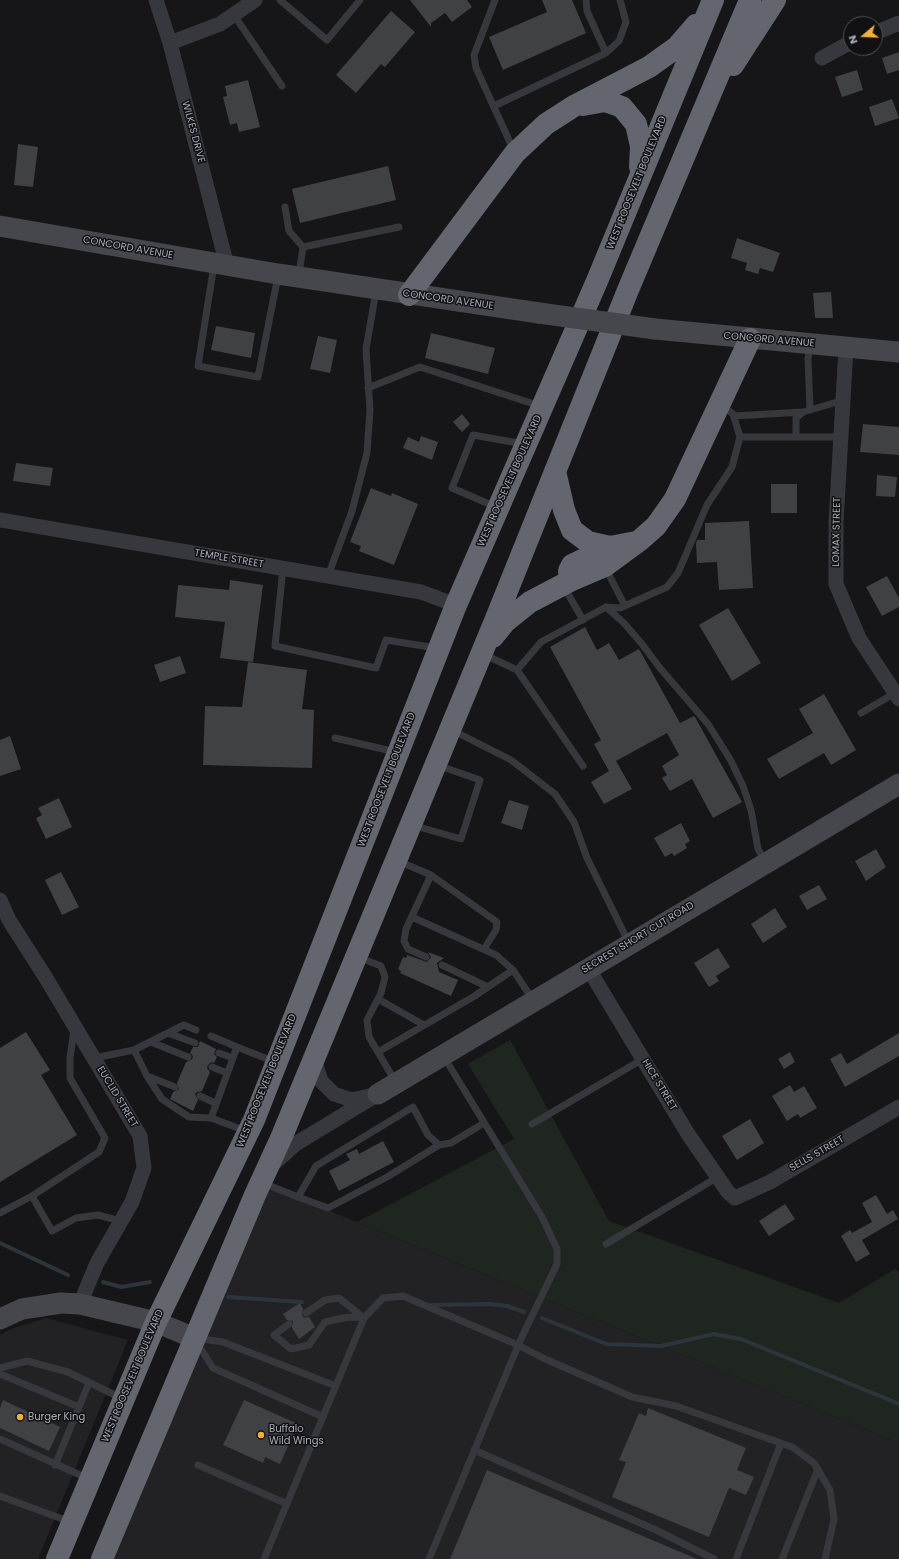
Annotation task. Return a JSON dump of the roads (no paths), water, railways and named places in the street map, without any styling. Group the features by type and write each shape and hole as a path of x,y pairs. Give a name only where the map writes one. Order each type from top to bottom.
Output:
{"highway":[{"path":"102,1559 194,1338 314,1059 556,471 628,290 750,0"},
{"path":"702,113 775,0"},
{"path":"409,295 515,153 546,124 574,106 649,67 677,47 711,4"},
{"name":"WEST ROOSEVELT BOULEVARD","path":"57,1559 156,1322 248,1132 456,605 526,445 711,4"},
{"path":"574,106 605,101 622,107 636,124 641,146 639,178"},
{"path":"482,652 511,617 530,602 567,583 572,565 607,557 639,541 656,526 674,499 727,410 750,339"},
{"path":"556,471 564,510 572,530 607,557"}],"street":[{"name":"WILKES DRIVE","path":"156,0 170,43 220,264"},
{"path":"170,43 220,24 255,0"},
{"path":"883,30 899,23"},
{"path":"822,58 843,46"},
{"name":"CONCORD AVENUE","path":"0,226 409,295 655,329 899,352"},
{"name":"LOMAX STREET","path":"846,348 836,522 836,584 859,638 897,696"},
{"name":"TEMPLE STREET","path":"0,520 421,592 456,605"},
{"name":"SECREST SHORT CUT ROAD","path":"263,1176 297,1143 588,968 899,784"},
{"name":"EUCLID STREET","path":"0,900 10,920 140,1136 144,1168 132,1202 97,1263 80,1304"},
{"name":"HICE STREET","path":"588,968 688,1134 728,1192 735,1198"},
{"name":"SECREST SHORT CUT ROAD","path":"314,1059 321,1081 334,1094 352,1100 378,1094"},
{"name":"SELLS STREET","path":"735,1198 770,1182 899,1107"},
{"path":"0,1320 22,1309 61,1303 80,1304 156,1322 194,1338"}],"lane":[{"path":"280,0 327,40 360,0"},
{"path":"496,0 474,56 476,68 515,153"},
{"path":"586,0 587,12 606,52"},
{"path":"494,106 606,52 619,41 626,22 620,0"},
{"path":"234,15 282,86"},
{"path":"285,206 289,231 303,247"},
{"path":"303,247 399,227"},
{"path":"298,277 303,247"},
{"path":"220,264 198,366 258,377 278,274"},
{"path":"328,576 352,511 367,453 370,410 366,349 376,290"},
{"path":"807,410 808,359 810,344"},
{"path":"368,388 420,367 542,407"},
{"path":"517,670 541,642 606,607 620,608 667,587 678,573 707,505 732,467 740,437 727,410 807,410 844,400"},
{"path":"796,437 796,418 807,410"},
{"path":"498,508 452,488 473,435 526,445"},
{"path":"740,437 842,437"},
{"path":"607,557 625,606"},
{"path":"282,568 275,646 376,668 386,640 439,648"},
{"path":"567,583 583,620"},
{"path":"606,607 624,623 708,724 730,759 743,786 751,810 758,849 766,863"},
{"path":"482,652 517,670 583,766"},
{"path":"861,713 897,696"},
{"path":"450,729 512,760 556,794 574,822 587,858 629,944"},
{"path":"335,738 398,752"},
{"path":"410,825 461,839 480,780 435,765"},
{"path":"396,860 431,875 497,922 496,930 484,949"},
{"path":"426,957 408,949 404,941 406,929 431,875"},
{"path":"412,917 496,955 513,970 533,1001"},
{"path":"356,956 381,966 385,978 378,999 367,1020 369,1037 396,1083"},
{"path":"442,965 488,987"},
{"path":"378,1052 488,987 513,970"},
{"path":"378,999 424,1025"},
{"path":"94,1058 134,1050 184,1025 196,1030"},
{"path":"0,1213 32,1196 99,1152 105,1138 70,1078 70,1058 75,1026"},
{"path":"168,1033 195,1043"},
{"path":"210,1036 276,1063"},
{"path":"151,1042 188,1057"},
{"path":"211,1118 215,1103 237,1047"},
{"path":"134,1050 147,1076 162,1099 189,1117 211,1118 248,1132"},
{"path":"219,1053 233,1058"},
{"path":"429,1559 518,1345 556,1264 557,1248 542,1216 443,1055"},
{"path":"532,1124 643,1059"},
{"path":"212,1067 227,1073"},
{"path":"147,1076 175,1087"},
{"path":"200,1096 215,1103"},
{"path":"298,1197 316,1166 413,1107 428,1135 439,1145"},
{"path":"263,1176 298,1197 328,1208 387,1177 439,1145 452,1143 484,1123"},
{"path":"606,1244 718,1177"},
{"path":"32,1196 52,1231 76,1218 98,1215 120,1221"},
{"path":"264,1559 364,1318 383,1298 403,1296 518,1345 543,1358 632,1397 676,1406 792,1447 814,1463 830,1490 834,1519 826,1559"},
{"path":"306,1313 325,1300 339,1298 364,1318"},
{"path":"289,1324 274,1335 291,1349 309,1345 325,1322 348,1317 364,1318"},
{"path":"194,1338 223,1342 336,1386"},
{"path":"194,1338 213,1368 323,1417"},
{"path":"0,1368 28,1361 68,1372 123,1399"},
{"path":"0,1374 79,1408"},
{"path":"55,1465 89,1383"},
{"path":"0,1435 21,1446 29,1453"},
{"path":"0,1439 90,1480"},
{"path":"736,1559 781,1443"},
{"path":"474,1450 656,1530 715,1559"},
{"path":"198,1465 287,1504"},
{"path":"782,1559 818,1469"},
{"path":"0,1496 72,1522"}],"waterway":[{"path":"0,1243 68,1275"},
{"path":"103,1282 121,1287 150,1282"},
{"path":"228,1297 302,1302"},
{"path":"432,1305 490,1304 507,1306 524,1312"},
{"path":"542,1318 606,1344 661,1346 714,1334 741,1339 899,1404"}],"place":[{"name":"Burger King","path":"20,1417"},
{"name":"Buffalo Wild Wings","path":"261,1435"}]}
